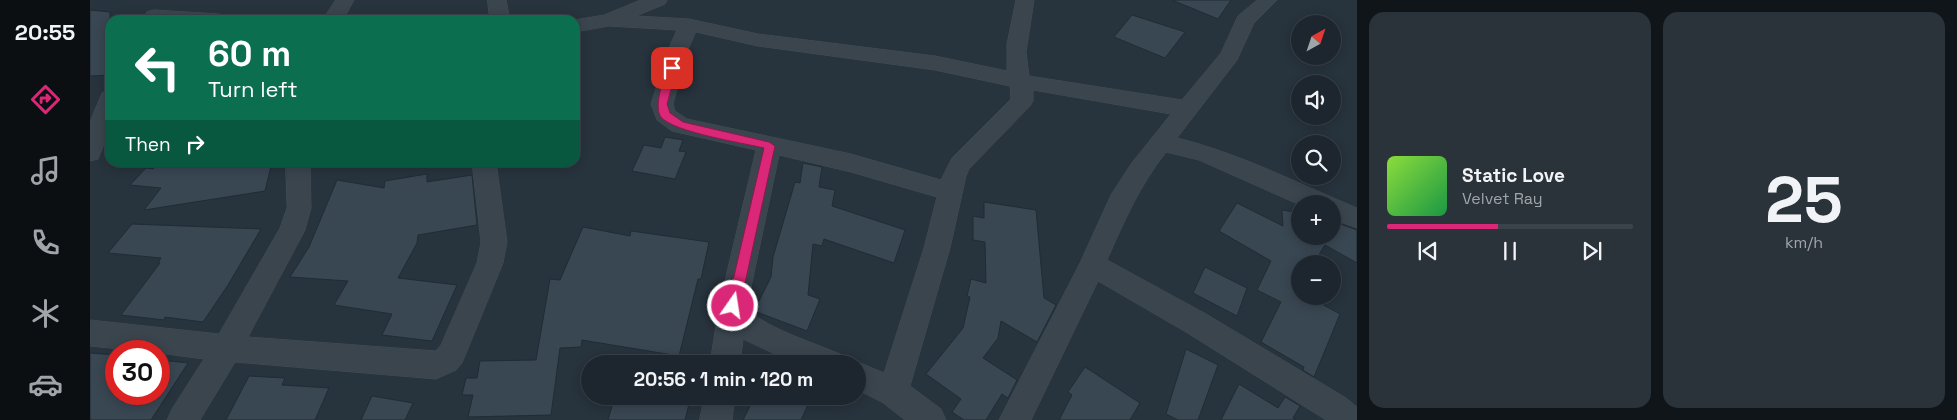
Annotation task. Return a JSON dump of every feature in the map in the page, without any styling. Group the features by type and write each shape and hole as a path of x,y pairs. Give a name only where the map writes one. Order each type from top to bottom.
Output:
{"street":[{"path":"155,15 169,0"},
{"path":"336,15 345,0"},
{"path":"497,0 499,15"},
{"path":"580,24 614,11 658,0"},
{"path":"893,392 937,248 950,192 960,164 1022,101 1024,91 1019,81 1016,60 1025,0"},
{"path":"1015,420 1092,265 1120,202 1139,170 1230,56 1245,20 1268,0"},
{"path":"614,11 758,40 935,63 1019,81 1188,109"},
{"path":"689,25 678,50 662,104 665,115 680,125 850,163 950,192"},
{"path":"91,149 105,111"},
{"path":"1160,142 1205,153 1301,195"},
{"path":"726,355 733,306 769,146"},
{"path":"184,420 227,348 292,230 299,208 298,167"},
{"path":"90,333 227,348 436,365 446,361 452,354 491,256 494,242 485,167"},
{"path":"1341,212 1356,218"},
{"path":"1092,265 1196,323 1335,408 1349,420"},
{"path":"733,315 743,324 758,332 810,355"},
{"path":"866,380 893,392 930,420"},
{"path":"716,420 718,405"}],"building":[{"path":"1172,0 1231,0 1218,19"},
{"path":"90,10 110,12 110,15 105,15 105,75 90,76"},
{"path":"1132,15 1185,32 1165,58 1114,37"},
{"path":"665,137 683,140 679,151 686,152 675,179 632,171 644,145 661,148"},
{"path":"803,163 822,167 819,187 835,190 832,206 905,230 894,263 824,239 822,246 813,244 808,295 820,299 807,331 754,311 771,277 773,257 795,182 800,183"},
{"path":"154,167 271,167 265,191 144,210 161,188 130,185 146,168 153,169"},
{"path":"427,174 427,182 472,175 477,225 418,235 417,243 398,278 457,285 432,341 382,335 392,314 334,305 348,281 290,277 309,247 337,180 384,188 385,181"},
{"path":"984,202 1036,210 1044,298 1056,305 1037,342 1001,321 998,338 983,358 1017,380 1008,398 1002,394 986,420 964,420 952,412 961,399 926,374 963,328 970,297 967,296 971,279 986,283 985,242 973,240 973,216 984,218"},
{"path":"1237,203 1283,226 1282,210 1291,212 1291,245 1325,245 1319,255 1291,255 1291,305 1324,305 1340,314 1314,377 1303,370 1304,367 1261,342 1281,302 1257,290 1271,261 1219,231"},
{"path":"132,224 261,229 228,285 203,322 165,317 164,320 121,315 160,263 158,263 161,258 108,253"},
{"path":"1341,224 1357,230 1357,263 1325,245 1341,245"},
{"path":"583,227 630,236 631,231 709,242 701,279 698,279 679,355 582,340 581,347 560,348 551,415 468,417 473,395 462,395 466,378 477,378 480,361 536,360 550,279 560,280"},
{"path":"1205,267 1247,288 1237,316 1193,293"},
{"path":"1186,349 1218,365 1198,420 1178,420 1166,414"},
{"path":"90,353 105,354 105,405 161,405 151,420 90,420"},
{"path":"170,361 188,363 170,391"},
{"path":"1085,367 1140,403 1130,420 1059,420 1072,395 1068,392"},
{"path":"249,376 285,378 282,385 329,388 315,420 226,420"},
{"path":"1239,384 1278,408 1285,397 1300,406 1293,418 1296,420 1221,420"},
{"path":"372,396 413,403 405,420 361,420"},
{"path":"612,405 689,405 685,420 608,420"},
{"path":"750,405 808,405 801,420 743,420"}],"route":[{"path":"672,68 662,104 665,115 680,125 769,146 733,306"}]}
